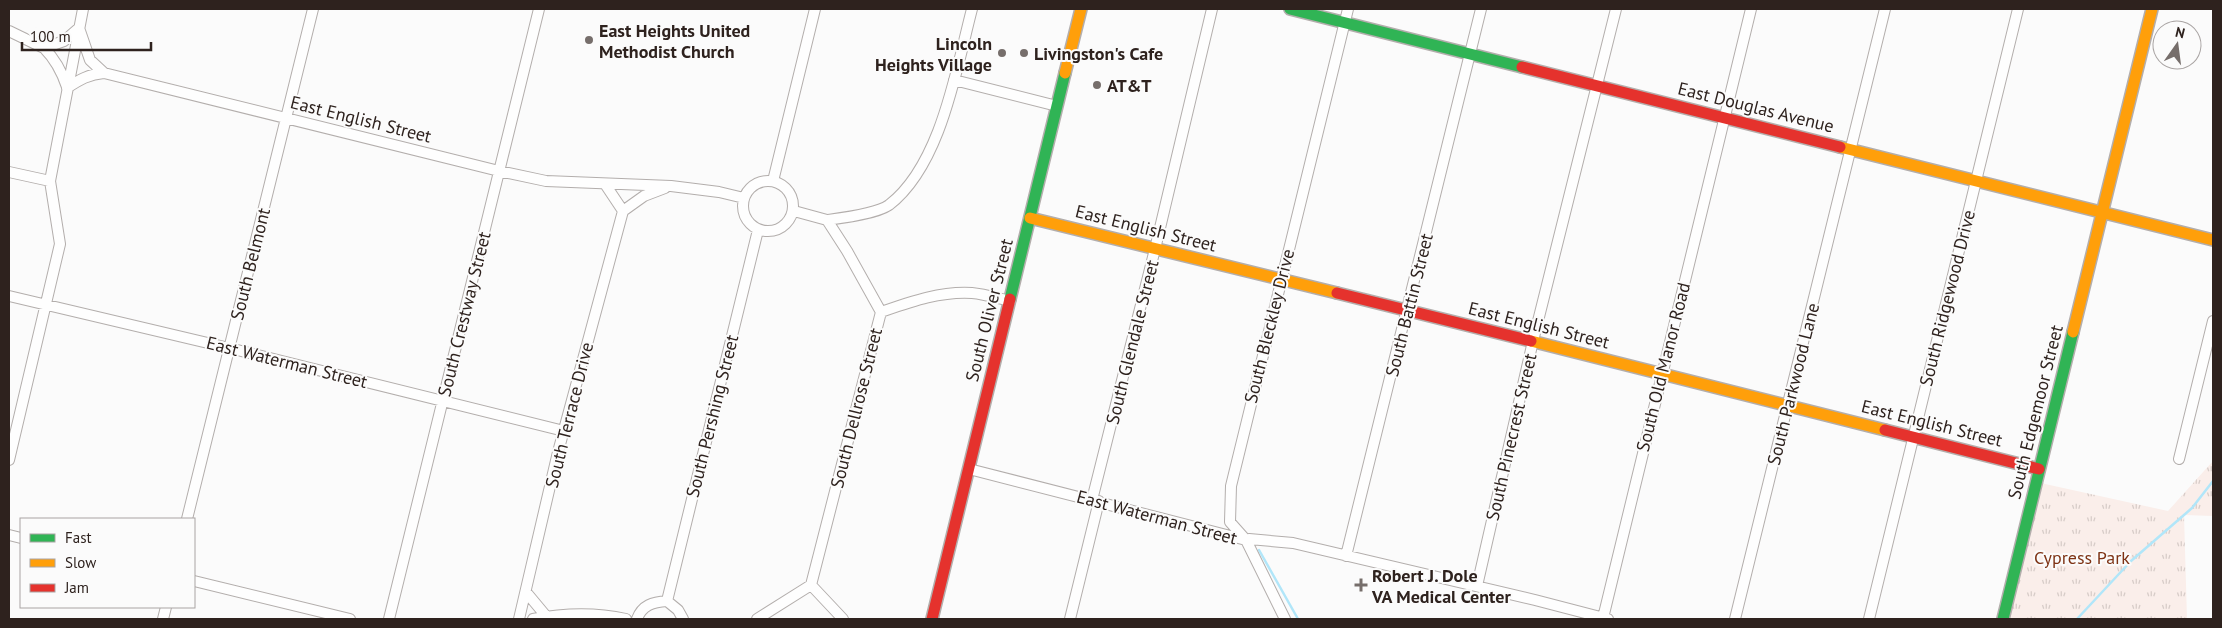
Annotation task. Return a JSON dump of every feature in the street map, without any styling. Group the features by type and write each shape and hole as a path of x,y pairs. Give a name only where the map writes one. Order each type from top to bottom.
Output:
{"street":[{"path":"9,460 60,244 50,181 83,9"},
{"name":"South Belmont","path":"187,518 313,9"},
{"name":"South Crestway Street","path":"389,619 539,9"},
{"path":"773,182 815,9"},
{"path":"794,211 826,220 854,217 888,206 919,173 946,111 972,9"},
{"name":"South Oliver Street","path":"932,619 1081,9"},
{"name":"South Glendale Street","path":"1070,619 1096,500 1212,9"},
{"name":"East Douglas Avenue","path":"1290,9 2213,240"},
{"name":"South Bleckley Drive","path":"1286,619 1246,540 1230,522 1231,486 1280,279 1348,9"},
{"name":"South Battin Street","path":"1346,556 1481,9"},
{"name":"South Pinecrest Street","path":"1477,586 1533,342 1616,9"},
{"name":"South Old Manor Road","path":"1606,618 1662,373 1751,9"},
{"name":"South Parkwood Lane","path":"1736,619 1885,9"},
{"name":"South Ridgewood Drive","path":"1869,619 2018,9"},
{"name":"South Edgemoor Street","path":"2003,619 2152,9"},
{"path":"44,48 64,41 79,28"},
{"path":"79,28 90,60 104,73"},
{"path":"9,31 44,48 54,58 68,88"},
{"path":"68,88 94,73 104,73"},
{"name":"East English Street","path":"104,73 546,181 671,186 719,192 744,198"},
{"path":"954,80 1057,106"},
{"path":"9,172 50,181"},
{"path":"773,182 785,187 791,194 794,211 787,224 780,229 771,232 758,230 744,216 744,198 749,189 756,183 773,182"},
{"path":"604,184 623,211 644,196 671,186"},
{"name":"South Terrace Drive","path":"519,619 564,431 623,211"},
{"name":"East English Street","path":"1030,218 1662,373 2039,469"},
{"name":"South Dellrose Street","path":"811,585 881,312 847,251 826,220"},
{"name":"South Pershing Street","path":"667,601 758,230"},
{"path":"881,312 911,302 946,294 972,293 1010,301"},
{"name":"East Waterman Street","path":"9,296 564,431"},
{"path":"2179,459 2213,321"},
{"name":"East Waterman Street","path":"969,468 1246,540 1249,538 1293,543 1606,618"},
{"path":"195,581 350,619"},
{"path":"757,619 811,585 843,619"},
{"path":"526,592 546,616"},
{"path":"637,619 644,607 652,603 667,601 678,610 683,619"},
{"path":"533,619 546,616 592,614 606,614 626,619"}],"green space":[{"name":"Cypress Park","path":"2213,461 2213,516 2184,515 2187,619 2004,619 2036,482 2168,511"}],"waterway":[{"path":"2077,619 2131,561 2192,508 2213,481"},
{"path":"1259,550 1298,619"}],"traffic: fast":[{"path":"1290,9 1522,67"},
{"path":"1010,299 1065,73"},
{"path":"2003,619 2073,332"}],"traffic: slow":[{"path":"1065,73 1081,9"},
{"path":"2073,332 2152,9"},
{"path":"1840,147 2213,240"},
{"path":"1030,218 1337,293"},
{"path":"1531,341 1885,430"}],"traffic: jam":[{"path":"1522,67 1840,147"},
{"path":"1337,293 1531,341"},
{"path":"932,619 1010,299"},
{"path":"1885,430 2039,469"}],"place":[{"name":"East Heights United Methodist Church","path":"589,40"},
{"name":"Lincoln Heights Village","path":"1002,53"},
{"name":"Livingston's Cafe","path":"1024,53"},
{"name":"AT&T","path":"1097,85"},
{"name":"Robert J. Dole VA Medical Center","path":"1361,585"}]}
